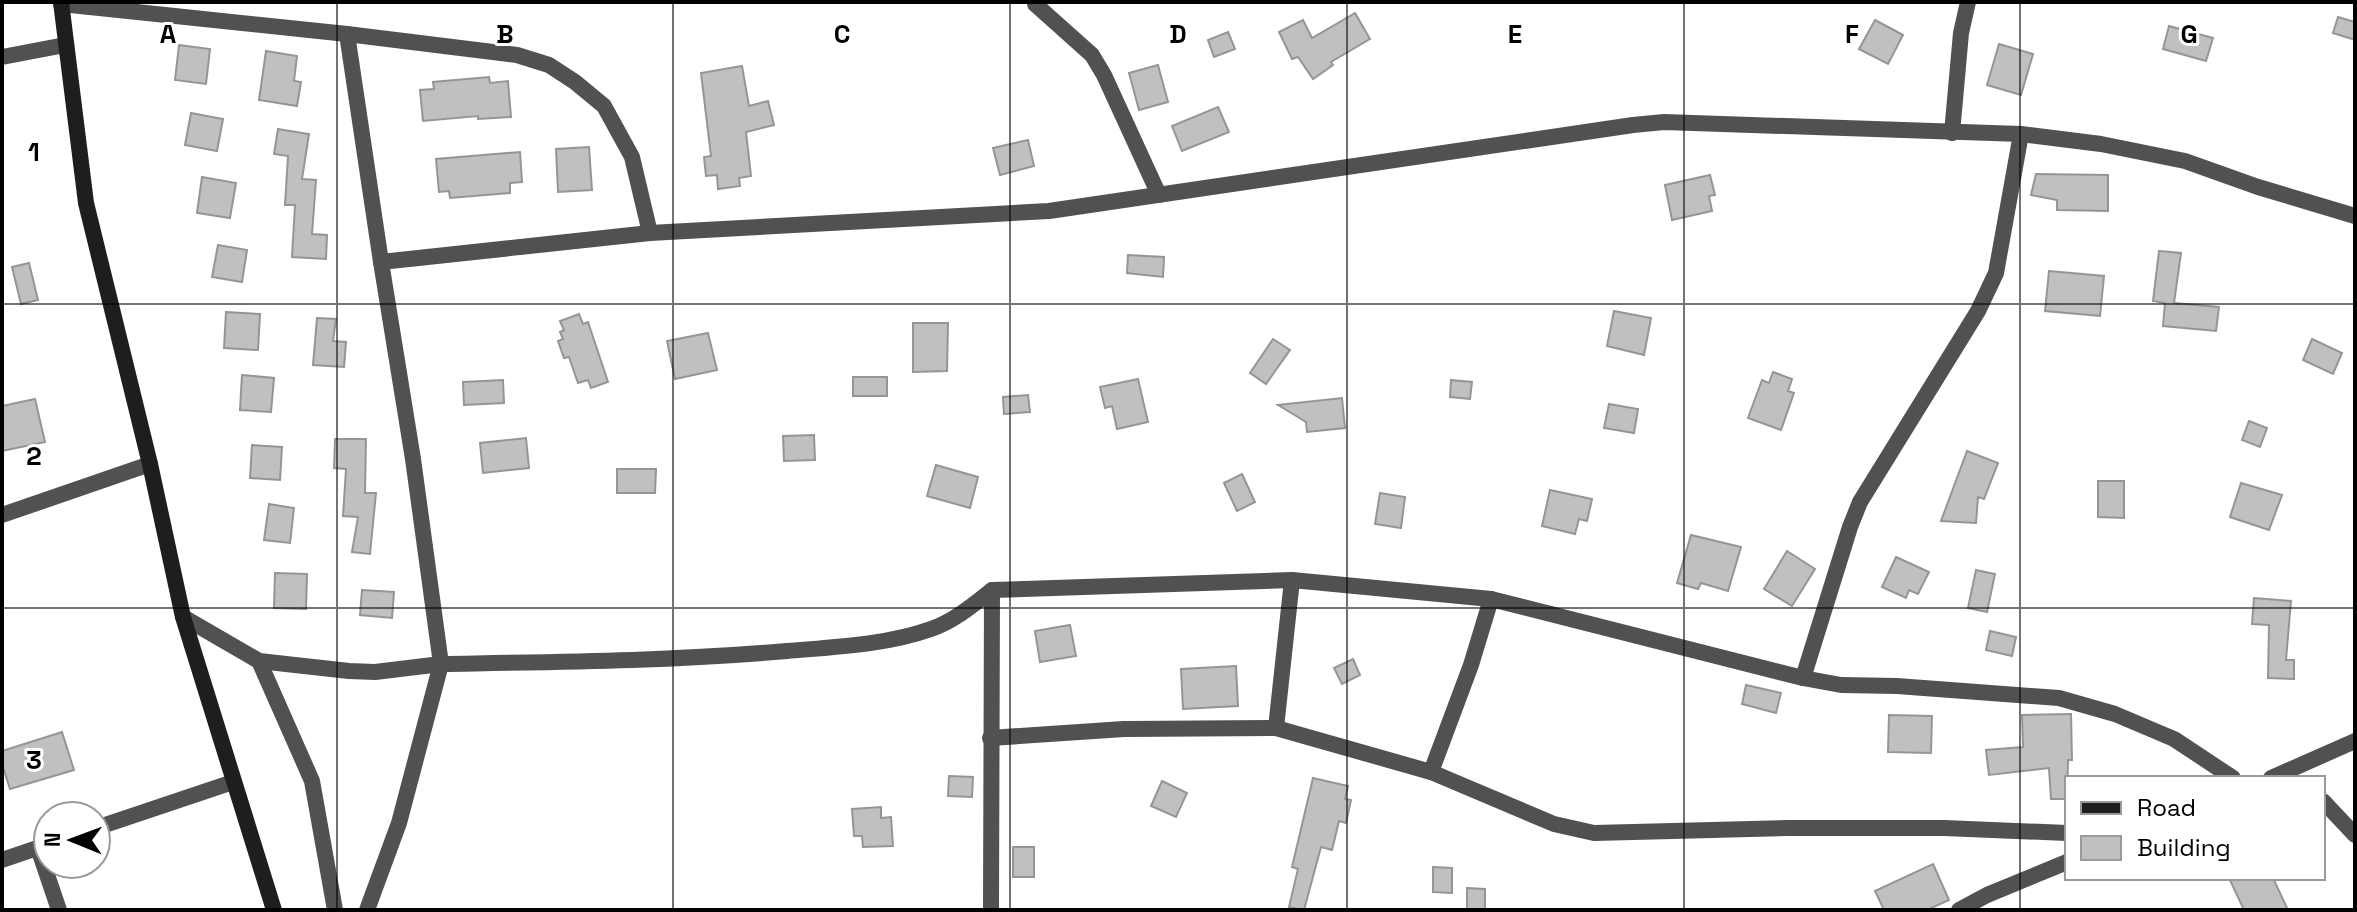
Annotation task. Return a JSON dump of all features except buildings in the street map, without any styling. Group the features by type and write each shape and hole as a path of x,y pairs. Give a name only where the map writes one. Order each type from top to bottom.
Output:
{"street":[{"path":"1952,133 1961,33 1968,2"},
{"path":"274,910 183,617 150,464 86,203 61,3 517,55 549,65 604,106 632,157 650,233"},
{"path":"1040,3 1092,55 1159,195"},
{"path":"347,34 413,459 441,664 399,823 367,910"},
{"path":"2,57 65,45"},
{"path":"381,262 650,233 1049,211 1664,122 2021,134 2101,144 2185,161 2355,216"},
{"path":"1803,678 1860,502 1978,311 1996,273 2021,134"},
{"path":"2,515 150,464"},
{"path":"183,617 259,661 375,672 441,664 659,661 837,647 932,629 957,618 992,590 1292,580 1491,599 1841,685 2059,698 2115,714 2174,739 2230,776"},
{"path":"1276,728 1292,580"},
{"path":"991,910 992,590"},
{"path":"1431,772 1471,665 1491,599"},
{"path":"259,661 312,781 335,910"},
{"path":"990,738 1124,729 1276,728 1431,772 1554,824 1594,833 1787,828 1944,828 2065,833"},
{"path":"2296,773 2355,741"},
{"path":"112,823 233,782"},
{"path":"2325,803 2355,835"},
{"path":"2,860 32,850"},
{"path":"1959,910 2065,863"},
{"path":"52,880 59,910"}]}
